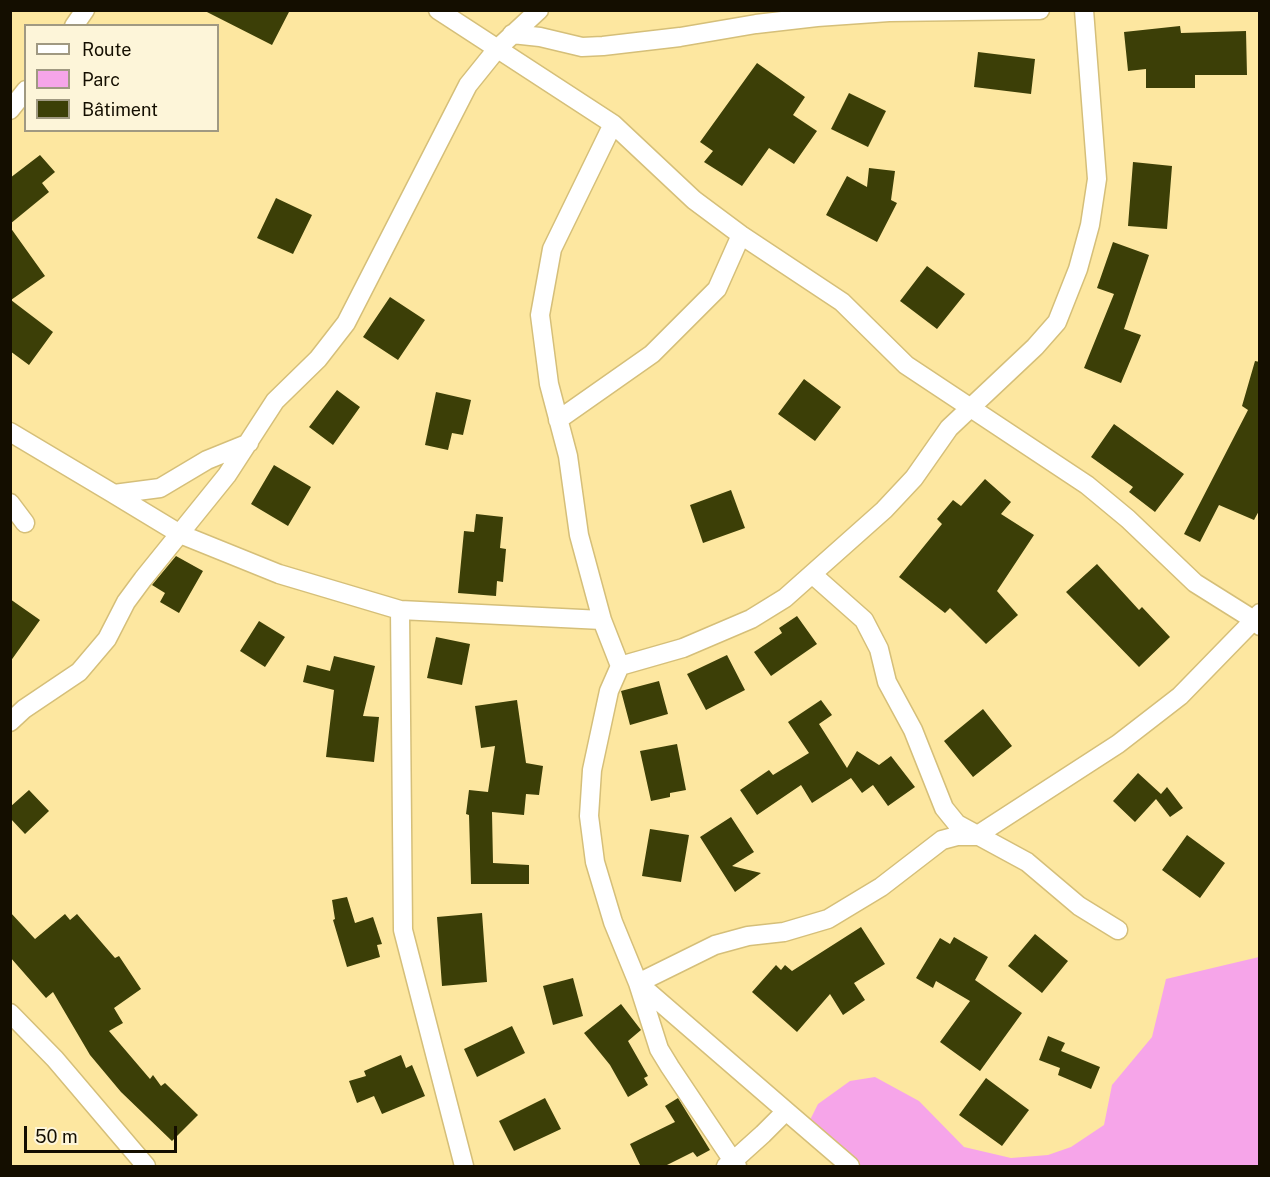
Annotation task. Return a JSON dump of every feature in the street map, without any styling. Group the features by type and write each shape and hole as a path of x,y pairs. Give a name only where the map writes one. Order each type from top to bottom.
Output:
{"street":[{"path":"75,24 85,10"},
{"path":"438,10 613,124 694,200 741,235 842,302 906,364 1088,485 1128,519 1195,584 1258,620 1180,696 1075,773 976,836 957,836 942,840 881,887 828,919 784,932 748,936 715,945 638,983"},
{"path":"10,722 24,709 52,693 79,672 107,639 126,602 249,443 275,401 318,359 346,323 468,85 497,49 539,10"},
{"path":"512,34 540,37 582,47 680,38 756,24 817,17 889,12 1040,10"},
{"path":"620,666 683,648 752,619 785,598 884,510 914,478 950,428 1035,347 1057,321 1066,303 1081,258 1090,225 1097,179 1084,10"},
{"path":"10,110 24,92"},
{"path":"613,124 552,249 540,315 542,347 568,456 579,535 602,620 620,666 609,691 592,770 589,816 595,862 659,1048 732,1165 786,1111"},
{"path":"558,420 652,354 717,289 741,235"},
{"path":"10,432 180,534 279,574 400,610 602,620"},
{"path":"114,494 160,488 207,460 249,443"},
{"path":"10,503 25,524"},
{"path":"812,574 864,620 879,649 887,682 913,730 944,808 957,824 1027,862 1079,906 1118,930"},
{"path":"400,610 403,930 464,1167"},
{"path":"638,983 850,1167"},
{"path":"10,1013 55,1059 146,1167"}],"green space":[{"path":"1259,957 1259,1166 850,1166 807,1126 818,1104 850,1081 875,1077 919,1101 964,1147 1011,1158 1048,1155 1071,1147 1104,1125 1112,1085 1152,1037 1166,979"}],"building":[{"path":"203,10 290,10 272,45"},
{"path":"1180,26 1181,33 1246,31 1247,75 1195,75 1195,88 1146,88 1146,69 1128,71 1124,32"},
{"path":"978,52 1035,59 1031,94 974,87"},
{"path":"757,63 805,97 793,115 817,131 794,164 769,148 742,186 704,162 713,151 700,142"},
{"path":"849,93 886,111 868,147 831,129"},
{"path":"40,155 55,172 42,183 49,192 10,224 10,178"},
{"path":"1133,162 1172,166 1167,229 1128,226"},
{"path":"869,168 895,171 891,200 897,203 877,242 826,215 847,176 867,187"},
{"path":"276,198 312,215 293,254 257,238"},
{"path":"10,227 45,276 11,300 53,332 29,365 10,351"},
{"path":"1113,242 1149,255 1124,329 1141,335 1121,383 1084,368 1114,294 1097,288"},
{"path":"927,266 965,294 937,329 900,301"},
{"path":"390,297 425,320 398,360 363,337"},
{"path":"1255,361 1260,362 1260,509 1254,520 1219,505 1200,542 1184,534 1248,410 1242,406"},
{"path":"804,379 841,407 815,441 778,414"},
{"path":"337,390 360,407 333,445 309,427"},
{"path":"436,392 471,400 463,435 452,433 448,450 425,445"},
{"path":"1114,424 1184,474 1155,512 1129,492 1133,487 1091,457"},
{"path":"274,465 311,487 288,526 251,504"},
{"path":"985,479 1011,502 1001,514 1034,535 997,591 1018,615 986,644 950,608 945,613 899,577 942,524 937,519 953,500 961,506"},
{"path":"731,490 745,528 703,543 690,505"},
{"path":"476,514 503,517 500,548 506,549 503,582 497,581 496,596 458,593 464,531 474,532"},
{"path":"176,556 203,571 179,613 160,602 165,593 152,585"},
{"path":"1097,564 1139,610 1142,607 1170,637 1139,667 1066,592"},
{"path":"10,599 40,620 10,662"},
{"path":"797,616 817,644 771,676 754,652 782,633 779,628"},
{"path":"259,621 285,637 265,667 240,651"},
{"path":"436,637 470,644 462,685 427,678"},
{"path":"727,655 745,690 706,710 687,674"},
{"path":"334,656 375,666 363,716 379,717 374,762 326,757 334,690 303,682 307,665 330,671"},
{"path":"659,681 668,714 630,725 621,691"},
{"path":"517,700 526,763 543,766 539,795 526,794 524,815 492,812 493,863 529,865 529,884 471,884 469,815 466,814 469,790 488,792 495,746 481,748 475,706"},
{"path":"821,700 832,715 819,724 847,768 857,751 879,765 891,756 915,787 888,806 873,785 862,793 851,778 812,803 801,785 757,815 740,790 769,770 773,775 809,753 788,722"},
{"path":"983,709 1012,746 973,777 944,741"},
{"path":"677,744 686,790 670,793 670,797 651,801 640,751"},
{"path":"1138,773 1161,794 1167,787 1183,808 1170,817 1156,799 1135,822 1113,801"},
{"path":"29,790 49,811 25,834 10,818 10,807"},
{"path":"731,817 754,852 732,866 761,873 735,892 700,837"},
{"path":"650,829 689,835 681,882 642,876"},
{"path":"1187,835 1225,863 1200,898 1162,870"},
{"path":"347,897 355,923 373,917 382,944 377,945 380,957 347,967 333,920 335,919 332,900"},
{"path":"10,912 35,939 65,914 70,920 77,914 115,958 119,956 141,989 114,1008 123,1023 109,1031 150,1079 153,1075 161,1086 165,1083 198,1115 172,1141 121,1092 90,1055 53,992 46,998 10,957"},
{"path":"482,913 487,982 442,986 437,917"},
{"path":"861,927 885,964 854,983 865,1000 843,1015 830,994 797,1032 752,992 776,965 781,970 785,965 792,971"},
{"path":"1035,934 1068,961 1042,993 1008,966"},
{"path":"954,937 988,957 975,980 1022,1013 980,1071 940,1042 970,1001 936,981 933,988 916,978 940,938 950,944"},
{"path":"573,978 583,1016 553,1025 543,986"},
{"path":"621,1004 641,1030 628,1041 648,1076 644,1078 648,1085 628,1097 610,1065 584,1033"},
{"path":"512,1026 525,1053 477,1077 464,1049"},
{"path":"1048,1036 1065,1043 1061,1051 1100,1067 1091,1089 1058,1075 1060,1068 1039,1060"},
{"path":"401,1055 406,1068 412,1065 425,1096 382,1114 374,1096 357,1103 349,1081 366,1076 364,1071"},
{"path":"986,1078 1029,1110 1002,1146 959,1115"},
{"path":"545,1098 561,1129 514,1151 499,1121"},
{"path":"678,1098 710,1150 697,1157 693,1152 663,1167 641,1167 630,1144 675,1122 665,1106"}]}
